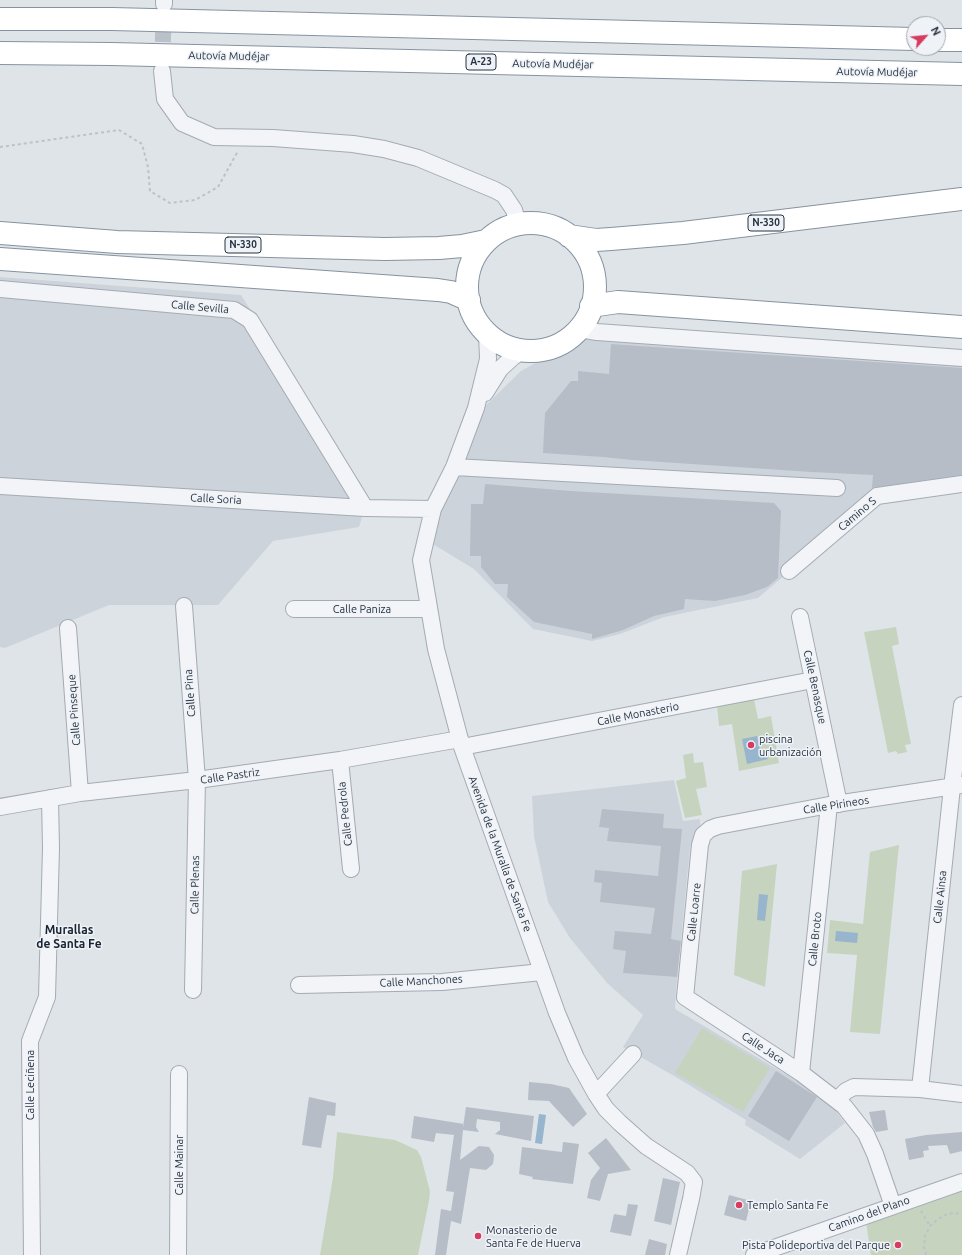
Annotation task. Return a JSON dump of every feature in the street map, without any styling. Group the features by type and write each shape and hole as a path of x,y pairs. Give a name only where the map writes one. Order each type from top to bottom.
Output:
{"highway":[{"path":"0,19 112,19 906,39"},
{"path":"946,40 962,40"},
{"name":"Autovía Mudéjar","path":"0,53 119,54 962,74"},
{"name":"N-330","path":"569,236 596,240 683,234 962,199"},
{"name":"N-330","path":"518,224 540,224 560,230 569,236 584,253 593,273 594,295 586,318 579,329 559,344 540,350 522,351 503,346 486,334 476,319 469,300 467,287 468,275 475,257 486,241 506,228 518,224"},
{"name":"N-330","path":"0,233 117,242 385,249 439,248 462,246 486,241"},
{"path":"0,259 438,290 452,292 469,300"},
{"path":"591,306 618,302 962,327"}],"street":[{"path":"162,71 165,99 182,123 214,137 273,138 353,144 384,149 418,158 504,195 514,210 518,224"},
{"name":"Calle Sevilla","path":"0,289 234,310 250,320 365,508"},
{"path":"579,329 597,332 962,358"},
{"name":"Avenida de la Muralla de Santa Fe","path":"486,334 488,359 476,408 454,467 433,509 421,560 436,649 461,743 542,972 576,1058 606,1109 646,1146 692,1178 694,1187 678,1255"},
{"name":"Avenida de la Muralla de Santa Fe","path":"476,408 500,369 522,351"},
{"path":"454,467 837,488"},
{"name":"Camino S","path":"789,571 877,496 962,484"},
{"name":"Calle Soria","path":"0,486 365,508 433,509"},
{"name":"Calle Pina","path":"184,606 197,780"},
{"name":"Calle Paniza","path":"294,609 429,608"},
{"name":"Calle Benasque","path":"800,617 813,680 834,804"},
{"name":"Calle Pinseque","path":"68,628 80,792"},
{"name":"Calle Monasterio","path":"461,743 813,680"},
{"name":"Calle Ainsa","path":"920,1090 957,786 962,705"},
{"name":"Calle Pastriz","path":"0,807 80,792 197,780 461,743"},
{"name":"Calle Pedrola","path":"340,760 351,869"},
{"name":"Calle Plenas","path":"193,990 197,780"},
{"name":"Calle Pirineos","path":"710,829 718,826 834,804 957,786"},
{"name":"Calle Leciñena","path":"32,1255 30,1041 47,997 51,848 50,798"},
{"name":"Calle Broto","path":"801,1073 834,804"},
{"name":"Calle Loarre","path":"685,998 700,845 703,835 710,829"},
{"name":"Calle Manchones","path":"299,985 442,982 542,972"},
{"name":"Calle Jaca","path":"685,998 801,1073 844,1106 866,1134 875,1154 893,1206"},
{"path":"596,1094 633,1054"},
{"name":"Calle Mainar","path":"178,1255 180,1074"},
{"path":"840,1103 841,1096 846,1091 854,1087 920,1090 962,1094"},
{"name":"Camino del Plano","path":"754,1255 915,1197 962,1182"}],"path":[{"path":"0,146 119,130 142,144 148,167 150,191 170,203 195,200 218,187 238,151 245,148"},
{"path":"915,1197 924,1218 930,1226"},
{"path":"926,1255 924,1247 925,1236 930,1226 945,1215 953,1213 962,1214"}],"shaded area":[{"path":"0,277 241,295 368,496 359,527 273,541 218,605 109,605 5,648 0,647"},
{"path":"598,328 962,352 962,488 875,498 758,598 664,617 620,634 592,641 533,629 474,569 426,540 481,410 521,371"},
{"path":"674,780 683,821 700,819 700,829 694,836 690,848 675,1009 789,1076 823,1098 836,1111 845,1123 800,1159 745,1125 746,1120 676,1077 623,1047 643,1015 607,983 570,938 548,902 534,836 532,796"}],"green space":[{"path":"896,627 899,644 892,646 911,744 905,745 907,752 898,754 896,751 888,753 864,632"},
{"path":"754,699 758,719 771,716 779,763 739,771 732,724 719,726 717,706"},
{"path":"693,753 694,763 703,762 707,787 696,789 702,815 685,818 676,781 686,778 683,755"},
{"path":"899,845 880,1034 850,1032 857,955 827,953 830,920 863,924 870,852"},
{"path":"777,864 765,987 734,975 742,871"},
{"path":"702,1028 770,1068 743,1112 675,1073"},
{"path":"337,1132 395,1140 417,1150 421,1157 430,1191 418,1255 320,1255 333,1177"},
{"path":"962,1182 962,1255 871,1255 865,1215"}],"water":[{"name":"piscina urbanización","path":"757,736 761,753 767,751 768,759 747,764 742,739"},
{"path":"759,894 768,895 765,921 757,920"},
{"path":"836,931 858,933 857,943 835,941"},
{"path":"539,1114 546,1115 542,1144 535,1143"}],"building":[{"path":"611,344 962,368 962,475 872,488 873,475 543,453 545,413 571,381 578,381 578,371 609,374"},
{"path":"485,484 571,491 774,503 781,511 778,578 767,587 745,595 715,601 685,599 684,609 654,616 623,630 592,639 592,634 534,622 507,597 508,584 495,584 481,567 481,556 470,556 471,504 483,504"},
{"path":"602,809 664,814 663,828 682,829 671,939 681,941 677,977 623,973 626,951 613,949 615,931 651,934 655,908 600,902 602,883 594,882 595,870 658,876 661,846 607,841 609,828 599,827"},
{"path":"776,1071 817,1097 789,1141 748,1116"},
{"path":"529,1082 551,1084 569,1088 587,1114 573,1127 549,1101 528,1100"},
{"path":"309,1097 336,1103 335,1116 327,1115 321,1148 302,1145"},
{"path":"466,1107 534,1116 531,1141 495,1134 500,1130 500,1122 477,1119 476,1127 479,1132 463,1130 460,1160 479,1146 489,1147 494,1155 493,1164 486,1170 470,1168 461,1224 451,1221 446,1255 435,1255 441,1209 451,1211 454,1192 446,1191 454,1135 436,1133 434,1142 411,1138 414,1116 463,1124"},
{"path":"885,1110 888,1130 876,1132 869,1112"},
{"path":"962,1132 962,1151 950,1154 947,1145 928,1146 929,1150 923,1151 924,1157 909,1160 905,1139 926,1135"},
{"path":"606,1138 631,1170 608,1174 600,1201 587,1198 591,1180 600,1168 588,1153"},
{"path":"563,1142 579,1144 573,1184 532,1179 533,1177 519,1174 522,1147 562,1152"},
{"path":"663,1178 680,1182 671,1225 654,1221"},
{"path":"729,1195 751,1201 746,1221 724,1215"},
{"path":"628,1204 638,1205 631,1236 610,1232 614,1214 626,1216"},
{"path":"649,1239 667,1244 665,1255 645,1255"}],"tunnel":[{"path":"162,66 164,9"}],"place":[{"name":"piscina urbanización","path":"751,745"},
{"name":"Templo Santa Fe","path":"739,1205"},
{"name":"Monasterio de Santa Fe de Huerva","path":"478,1236"},
{"name":"Pista Polideportiva del Parque","path":"898,1245"}],"district":[{"name":"Murallas de Santa Fe","path":"69,937"}]}
